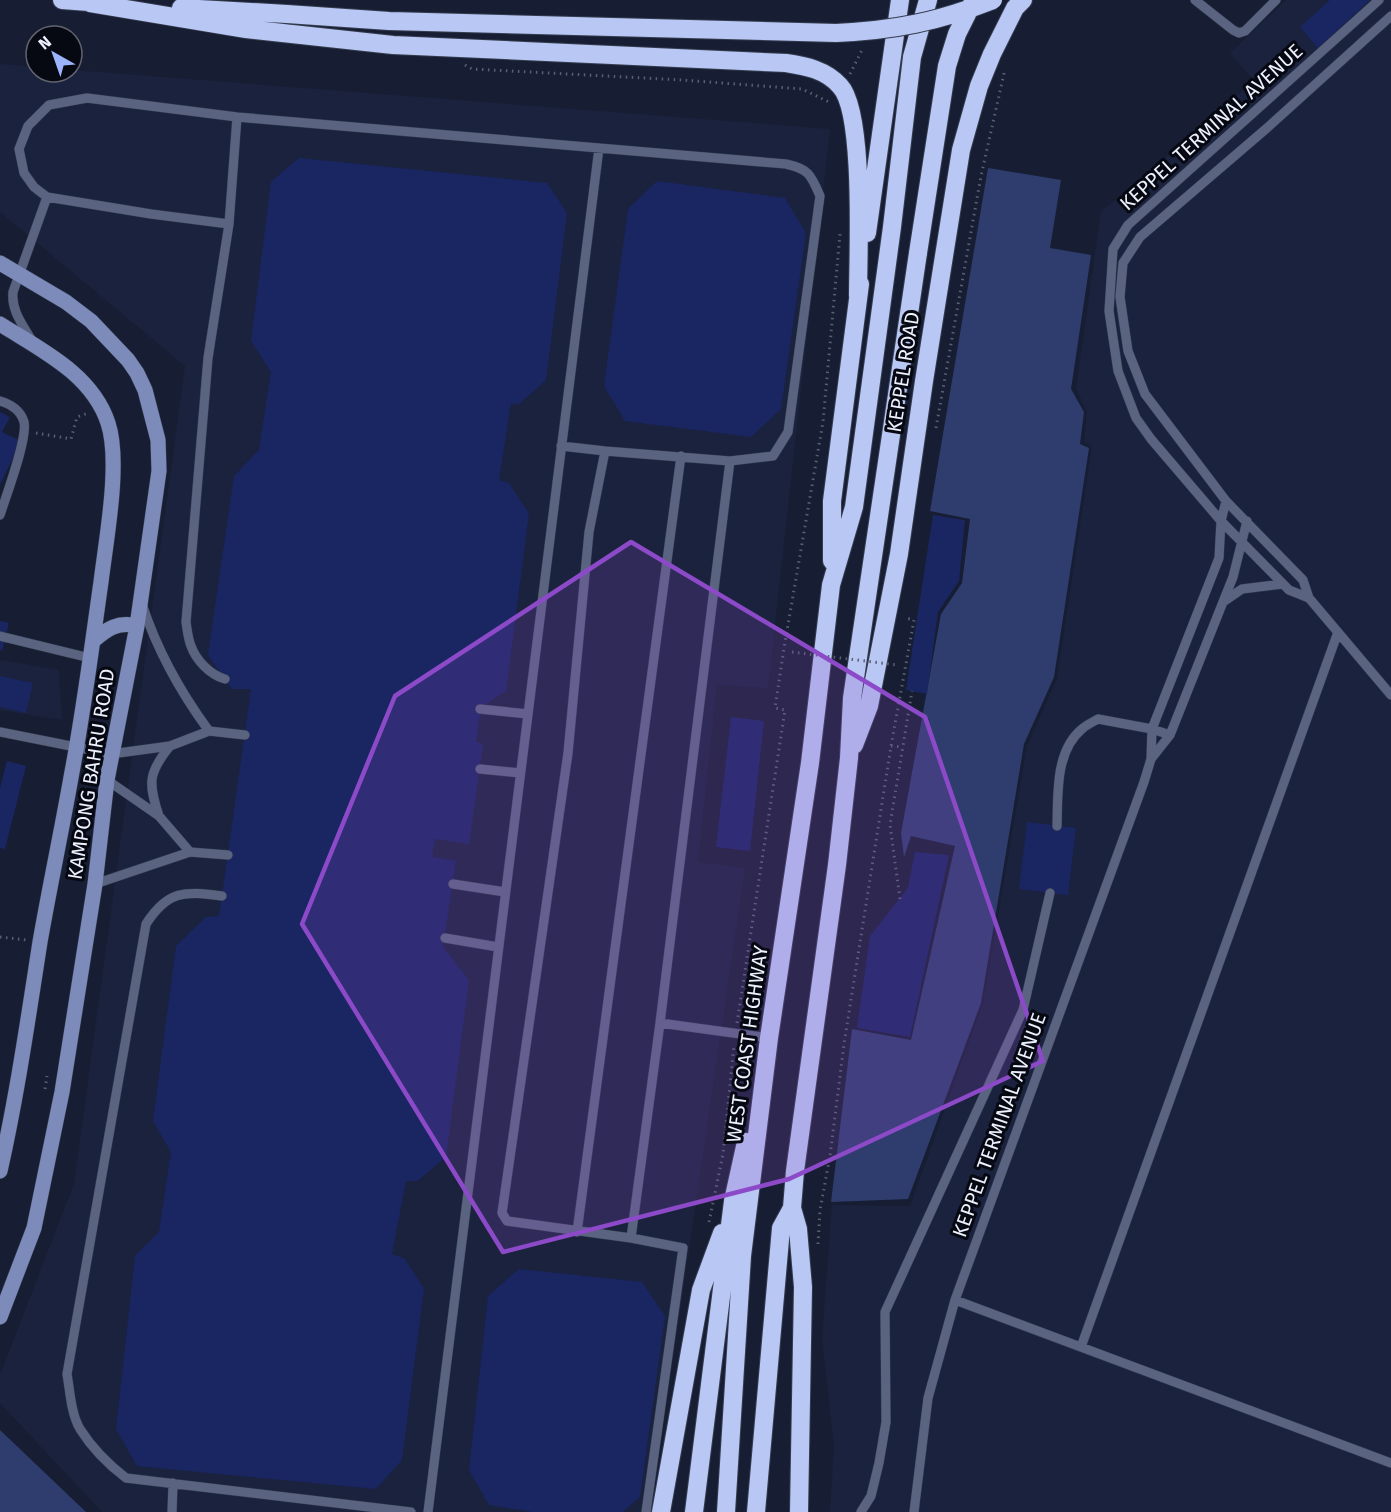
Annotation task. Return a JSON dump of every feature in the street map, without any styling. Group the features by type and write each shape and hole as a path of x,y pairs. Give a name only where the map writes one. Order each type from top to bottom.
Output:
{"highway":[{"path":"62,0 400,22 836,33 880,31 924,23 993,0"},
{"path":"831,585 832,501 858,296 900,0"},
{"path":"831,585 854,507 892,227 912,57 928,0"},
{"path":"798,1512 803,1287 798,1229 792,1208 795,1171 837,865 849,758 852,698 918,253 948,66 957,34 975,0"},
{"name":"KEPPEL ROAD","path":"849,758 869,706 899,554 961,150 979,86 992,54 1015,8 1023,0"},
{"path":"90,3 246,29 393,45 786,63 819,71 841,86 848,99 853,117 857,145 858,296"},
{"name":"WEST COAST HIGHWAY","path":"726,1512 742,1256 769,1038 810,763 831,585"},
{"path":"694,1512 733,1201 769,1038"},
{"path":"661,1512 701,1290 733,1201"},
{"path":"756,1512 781,1228 792,1208"}],"main road":[{"name":"KAMPONG BAHRU ROAD","path":"0,263 66,302 91,321 128,360 137,372 145,390 158,440 159,471 137,626 111,754 95,884 62,1092 34,1228 0,1317"},
{"name":"KAMPONG BAHRU ROAD","path":"0,324 55,359 90,389 109,424 112,446 112,480 93,641 10,1127 0,1172"},
{"path":"93,641 117,624 127,623 137,626"}],"lane":[{"path":"1195,0 1239,33 1245,31 1276,0"},
{"name":"KEPPEL TERMINAL AVENUE","path":"914,1512 925,1409 955,1300 1151,759 1152,729 1219,558 1221,521 1136,418 1118,371 1109,311 1113,249 1128,225 1378,0"},
{"name":"KEPPEL TERMINAL AVENUE","path":"1309,598 1303,580 1226,501 1145,394 1128,351 1120,297 1123,263 1140,237 1267,128 1391,16"},
{"path":"229,224 47,197 34,187 24,173 19,149 28,126 49,105 87,98 237,117 786,164 803,168 813,180 820,196 788,432 773,456 730,461 561,446"},
{"path":"225,679 215,676 190,646 186,622 208,358 229,224 237,117"},
{"path":"428,1512 599,148"},
{"path":"35,346 15,311 12,301 13,292 47,197"},
{"path":"0,401 10,405 21,415 25,431 0,515"},
{"path":"605,451 589,532 568,753 502,1213 507,1221 631,1238 683,1248 646,1512"},
{"path":"577,1232 681,456"},
{"path":"631,1238 730,461"},
{"path":"1226,501 1221,521 1289,590 1309,598 1391,695"},
{"name":"KEPPEL TERMINAL AVENUE","path":"1151,759 1170,735 1233,577 1247,521"},
{"path":"1223,602 1242,590 1283,584"},
{"path":"141,600 153,636 190,705 209,732"},
{"path":"1081,1347 1338,632"},
{"path":"0,636 90,658"},
{"path":"480,709 528,714"},
{"path":"1057,826 1059,782 1065,751 1080,730 1098,719 1152,729 1170,735"},
{"path":"0,732 111,754 170,746 209,732 245,735"},
{"path":"159,816 152,793 152,776 155,766 170,746"},
{"path":"480,769 520,773"},
{"path":"107,780 159,816 190,852"},
{"path":"95,884 190,852 228,855"},
{"path":"453,884 506,892"},
{"path":"222,896 197,892 181,894 161,902 146,924 67,1374 79,1428 107,1464 126,1478 411,1512"},
{"path":"861,1512 871,1496 886,1422 885,1312 1023,1010 1050,893"},
{"path":"445,938 498,947"},
{"path":"660,1023 769,1038"},
{"path":"955,1300 1391,1463"},
{"path":"172,1512 173,1483"}],"path":[{"path":"841,86 855,67 864,46"},
{"path":"935,432 981,176 1009,59"},
{"path":"462,64 472,69 802,89 826,99 833,106"},
{"path":"708,1229 723,1154 735,1034 785,710 775,708 823,422 840,234"},
{"path":"25,431 71,439 76,417 94,410"},
{"path":"817,1254 820,1210 830,1156 844,1044 891,746 914,620 906,618"},
{"path":"792,652 897,665"},
{"path":"900,899 890,825 912,691"},
{"path":"891,746 903,747"},
{"path":"0,937 40,942"}],"highlighted area":[{"path":"631,542 925,717 1043,1061 789,1179 503,1252 302,924 395,696"}],"shaded area":[{"path":"1286,0 1391,0 1391,1512 830,1512 834,1447 822,1337 832,1205 910,1206 983,1003 1027,746 1057,679 1092,446 1084,442 1087,412 1076,389 1101,212 1254,81 1230,53"},
{"path":"0,64 24,66 24,84 84,84 84,71 830,129 768,688 717,685 698,862 745,868 649,1512 102,1512 0,1403 0,1375 74,1184 185,366 0,212"},
{"path":"988,168 1061,180 1050,248 1091,255 1071,389 1084,412 1080,444 1089,448 1054,677 1024,744 981,1003 908,1199 831,1202 852,1029 911,1040 955,846 911,836 904,857 901,833 941,614 962,583 970,519 930,511"},
{"path":"0,660 59,670 62,720 0,710"},
{"path":"0,1430 86,1512 0,1512"}],"building":[{"path":"1330,0 1370,0 1318,48 1300,27"},
{"path":"299,158 547,183 567,213 546,380 518,405 511,403 499,480 509,483 529,514 506,691 481,707 476,742 483,744 469,844 435,839 432,857 456,861 443,947 469,980 446,1157 417,1181 406,1181 392,1254 405,1259 424,1289 402,1460 376,1489 137,1466 116,1429 135,1256 159,1232 171,1152 153,1121 176,946 206,917 219,916 222,896 251,689 232,689 208,655 234,476 259,450 271,372 251,341 271,182"},
{"path":"657,181 785,198 806,233 781,409 751,437 625,421 604,386 628,209"},
{"path":"0,412 10,417 2,432 21,441 0,485"},
{"path":"933,515 965,520 959,581 938,612 927,694 906,690"},
{"path":"0,621 9,623 2,651 0,650"},
{"path":"0,676 33,683 26,713 0,707"},
{"path":"731,717 764,721 750,851 716,847"},
{"path":"7,761 26,766 5,849 0,848 0,788"},
{"path":"1027,822 1076,828 1068,895 1019,889"},
{"path":"915,852 949,855 910,1037 857,1028 870,936 908,888"},
{"path":"519,1269 642,1282 665,1316 640,1497 623,1512 533,1512 489,1505 469,1470 488,1296"}]}
